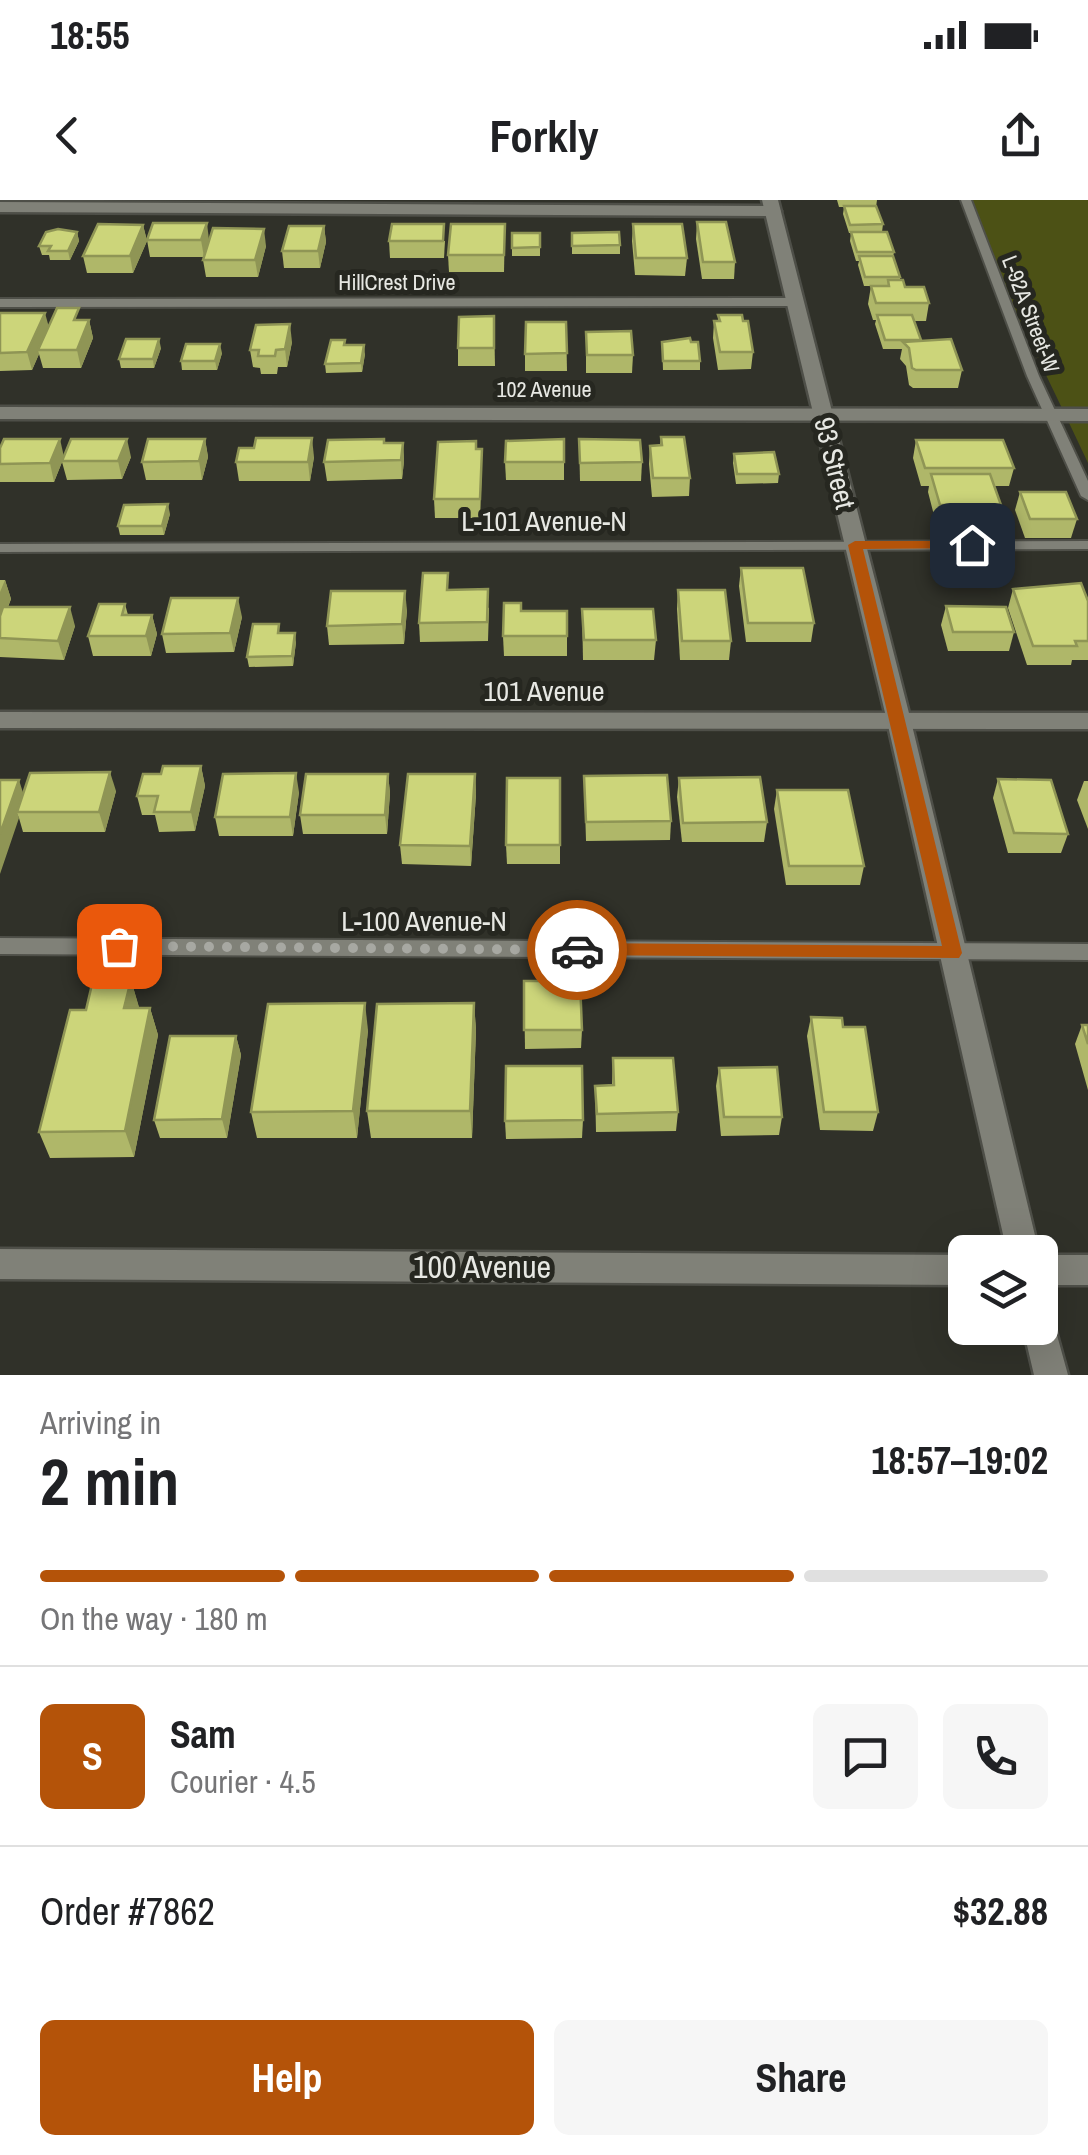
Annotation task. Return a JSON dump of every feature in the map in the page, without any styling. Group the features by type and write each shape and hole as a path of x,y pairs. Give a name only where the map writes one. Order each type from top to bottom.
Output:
{"street":[{"path":"4,208 771,206"},
{"name":"93 Street","path":"771,206 899,721 1019,1235"},
{"name":"102 Avenue","path":"0,413 1088,414"},
{"name":"101 Avenue","path":"0,720 1088,721"},
{"name":"100 Avenue","path":"0,1264 948,1270"},
{"path":"1058,1270 1088,1270"},
{"path":"1044,1345 1051,1375"}],"lane":[{"name":"L-92A Street-W","path":"966,200 1049,414 1088,496"},
{"name":"HillCrest Drive","path":"0,303 795,302"},
{"name":"L-101 Avenue-N","path":"0,548 1088,545"},
{"name":"L-100 Avenue-N","path":"0,946 1088,952"}],"green space":[{"path":"962,200 1088,200 1088,463 1071,427"}],"building":[{"path":"844,206 876,206 883,224 850,225"},
{"path":"697,222 726,222 735,262 703,262"},
{"path":"153,223 207,223 201,240 147,240"},
{"path":"98,224 143,225 130,256 83,256"},
{"path":"392,224 444,224 443,241 389,241"},
{"path":"451,224 505,224 504,255 448,255"},
{"path":"633,224 682,224 687,258 636,258"},
{"path":"289,226 324,226 318,251 282,251"},
{"path":"213,228 264,229 255,260 203,260"},
{"path":"46,232 77,232 68,251 48,251 51,246 39,246"},
{"path":"619,232 620,245 572,246 572,233"},
{"path":"851,232 887,232 894,252 857,252"},
{"path":"512,233 540,233 540,247 512,248"},
{"path":"859,256 893,256 900,277 865,277"},
{"path":"888,280 903,280 905,287 924,287 929,303 876,303 871,286 889,286"},
{"path":"57,308 79,308 74,320 89,320 77,350 38,350"},
{"path":"0,313 45,313 27,352 0,353"},
{"path":"718,315 742,315 743,321 748,321 753,352 720,352 714,321 720,321"},
{"path":"877,315 912,315 921,340 885,340"},
{"path":"494,316 494,348 458,348 459,317"},
{"path":"526,322 566,322 567,353 525,354"},
{"path":"290,324 285,349 276,350 275,356 258,356 259,350 250,350 256,325"},
{"path":"631,331 633,355 587,355 586,332"},
{"path":"690,338 691,342 698,342 700,361 663,361 662,342"},
{"path":"126,339 159,339 153,359 119,359"},
{"path":"951,339 962,370 912,368 909,348 903,342"},
{"path":"331,340 364,345 361,363 325,364"},
{"path":"186,344 220,344 215,361 181,361"},
{"path":"661,437 684,437 690,478 653,478 650,446 662,445"},
{"path":"256,438 312,438 308,462 236,462 239,448 254,448"},
{"path":"4,439 60,439 50,463 0,464"},
{"path":"71,439 127,439 118,461 62,461"},
{"path":"148,439 205,439 199,461 142,462"},
{"path":"384,439 384,443 403,443 401,460 324,462 328,440"},
{"path":"564,439 564,462 505,462 506,441"},
{"path":"579,439 640,440 642,462 580,463"},
{"path":"916,440 1003,440 1014,468 925,468"},
{"path":"476,441 476,449 482,449 480,499 434,499 438,442"},
{"path":"774,452 779,474 737,474 734,454"},
{"path":"931,474 990,474 1001,505 940,505"},
{"path":"1020,492 1066,492 1077,519 1030,519"},
{"path":"168,504 162,526 118,526 124,505"},
{"path":"741,568 803,568 814,623 748,623"},
{"path":"423,573 448,573 447,590 488,589 487,622 419,623"},
{"path":"1081,583 1088,601 1088,641 1075,641 1077,646 1033,646 1013,589"},
{"path":"678,590 725,590 731,641 682,641"},
{"path":"331,591 405,591 402,624 327,626"},
{"path":"171,598 238,598 230,633 162,634"},
{"path":"504,603 521,603 521,611 567,611 567,636 503,636"},
{"path":"99,604 125,604 122,615 152,615 146,636 88,636"},
{"path":"946,606 1006,607 1014,632 953,632"},
{"path":"3,607 70,607 58,641 0,638"},
{"path":"582,609 653,609 656,640 584,640"},
{"path":"253,624 279,624 278,633 295,633 292,656 247,657"},
{"path":"163,766 201,766 191,812 154,812 158,796 137,796 143,774 161,774"},
{"path":"110,772 99,812 17,812 30,773"},
{"path":"296,773 290,817 215,817 223,774"},
{"path":"306,774 388,774 385,815 300,815"},
{"path":"408,774 475,774 470,846 400,845"},
{"path":"667,775 671,821 586,822 584,776"},
{"path":"760,777 767,822 683,823 679,778"},
{"path":"507,778 560,778 560,845 506,845"},
{"path":"998,779 1051,780 1068,834 1014,833"},
{"path":"0,780 19,780 0,834"},
{"path":"777,790 848,790 864,866 789,866"},
{"path":"93,980 131,980 124,1008 150,1008 125,1131 39,1132 70,1010 86,1010"},
{"path":"524,981 580,981 582,1030 524,1030"},
{"path":"365,1003 353,1111 251,1112 268,1004"},
{"path":"474,1003 470,1111 367,1111 377,1004"},
{"path":"811,1017 842,1018 843,1027 865,1027 878,1112 824,1112"},
{"path":"170,1036 236,1036 222,1119 154,1120"},
{"path":"613,1058 673,1058 678,1112 597,1114 595,1086 614,1085"},
{"path":"506,1066 582,1066 583,1120 505,1121"},
{"path":"777,1067 782,1117 724,1117 719,1068"}],"way so far":[{"path":"119,946 577,950"}],"route":[{"path":"577,950 953,953 855,545 972,545"}]}
